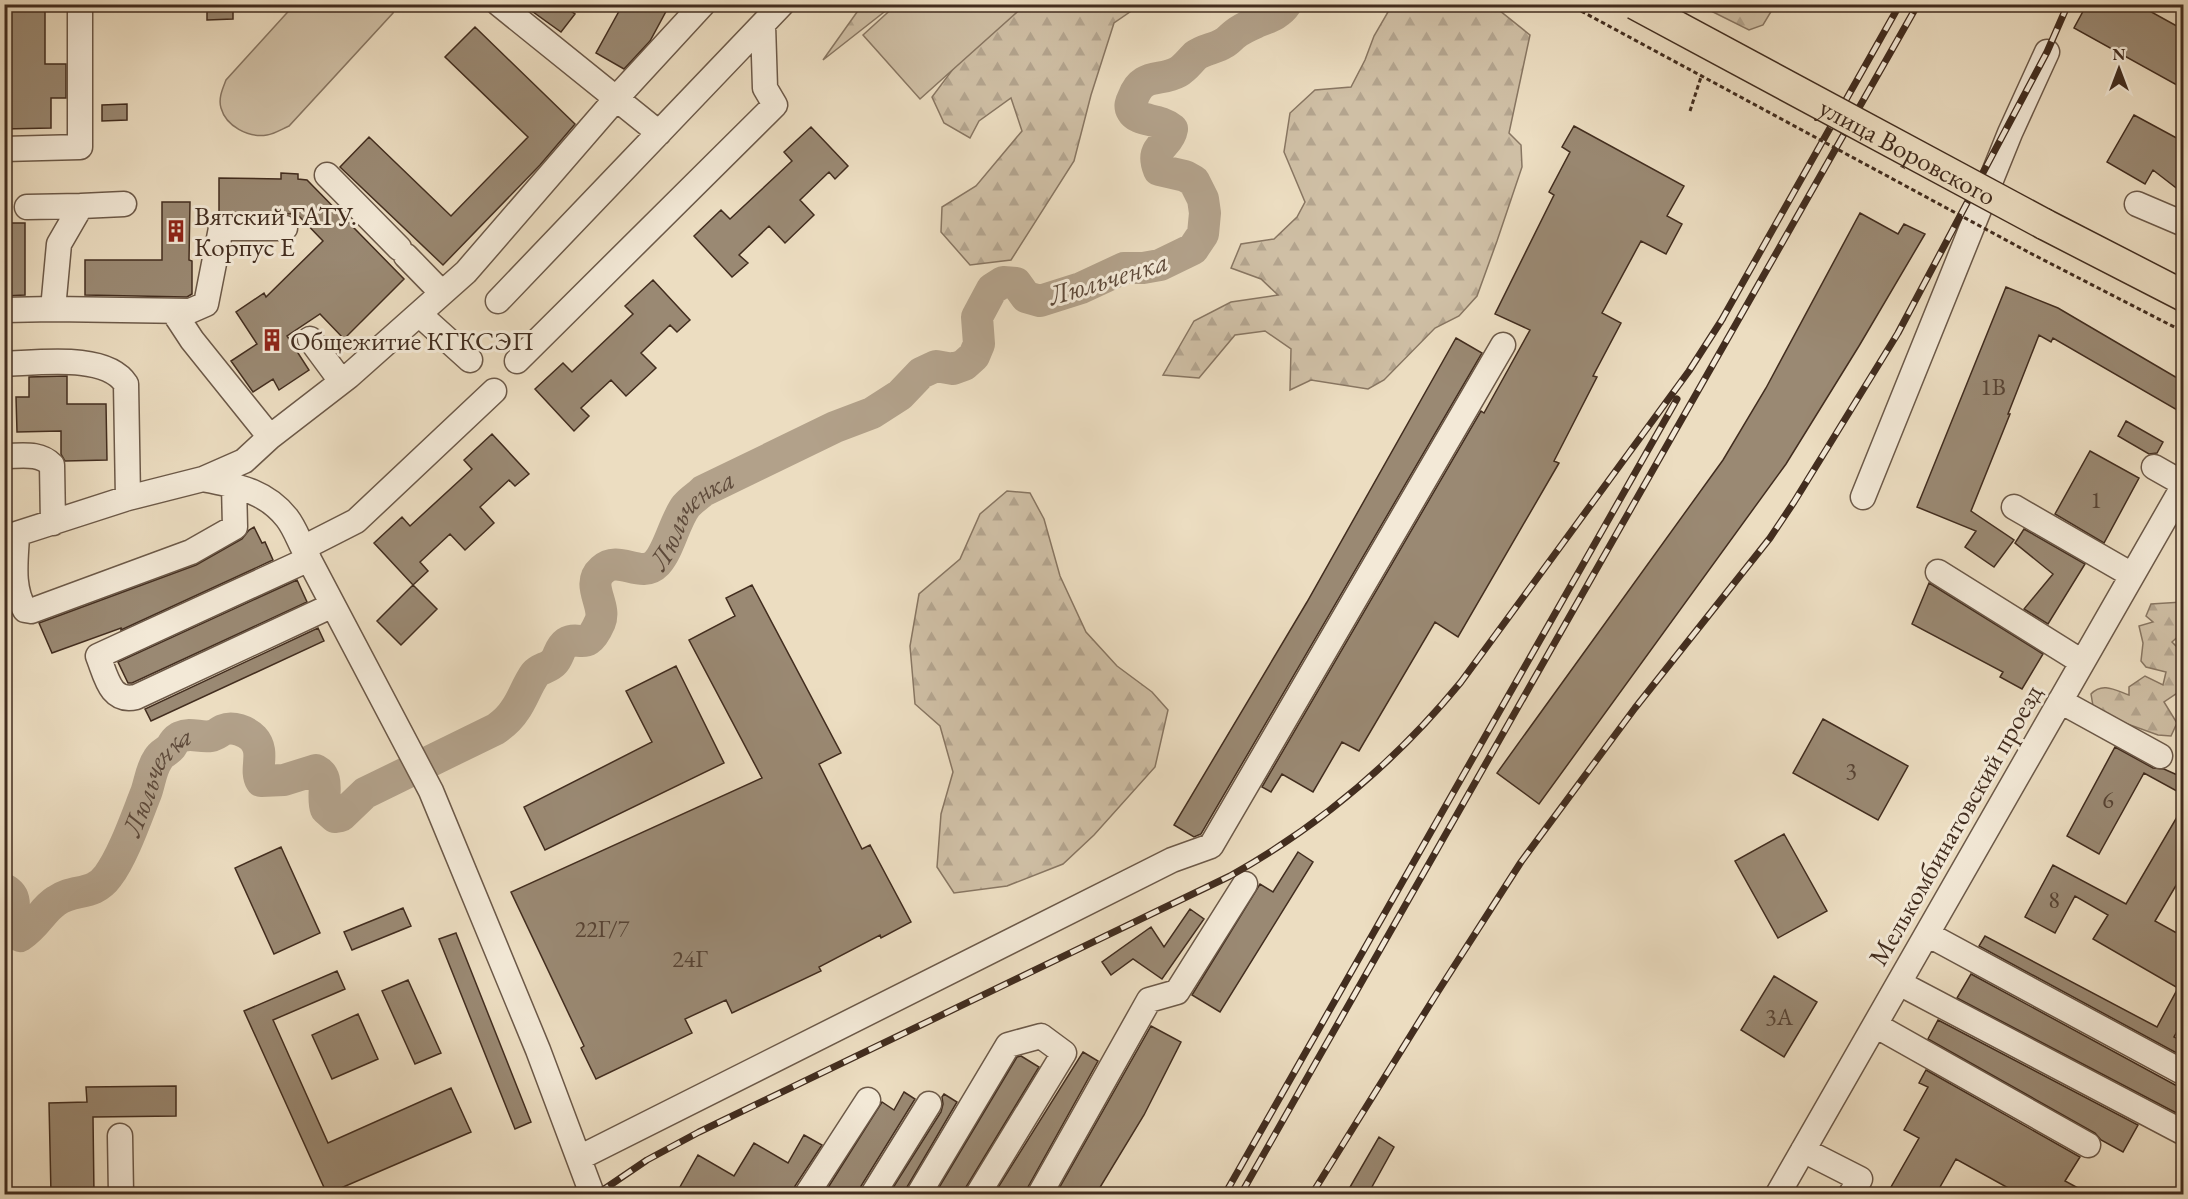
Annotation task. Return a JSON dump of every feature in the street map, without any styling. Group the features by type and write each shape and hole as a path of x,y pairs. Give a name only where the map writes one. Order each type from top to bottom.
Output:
{"main road":[{"name":"улица Воровского","path":"1635,4 2044,224 2180,291"}],"street":[{"path":"4,149 80,147 80,4"},
{"path":"499,4 659,133"},
{"path":"234,485 235,527 191,552 31,611 25,610 15,582 10,536 128,498 203,479 244,461 270,437 341,381 465,272 617,98 704,4"},
{"path":"498,301 782,4"},
{"path":"517,361 775,105 765,88 763,25"},
{"path":"1863,497 2010,133 2047,52"},
{"path":"327,175 442,293"},
{"path":"27,207 124,204"},
{"path":"2137,204 2184,224"},
{"path":"53,309 59,244 81,206"},
{"path":"4,310 190,312 206,304 221,228 285,228"},
{"path":"172,311 192,340 270,437"},
{"path":"419,314 470,360"},
{"path":"309,339 341,381"},
{"path":"579,1158 1172,860 1211,846 1503,345"},
{"path":"4,364 78,363 96,365 121,376 126,384 128,498"},
{"path":"333,605 136,697 126,699 118,696 98,656 306,553 356,521 494,391"},
{"path":"4,456 38,455 46,458 52,465 53,523"},
{"path":"2154,467 2184,484"},
{"path":"203,479 251,490 287,518 431,791 538,1050 592,1194"},
{"name":"Мелькомбинатовский проезд","path":"1778,1194 2184,484"},
{"path":"2014,507 2132,575"},
{"path":"1938,572 2082,662"},
{"path":"2060,700 2160,756"},
{"path":"1040,1194 1149,1000 1177,992 1245,885"},
{"path":"1927,934 2184,1073"},
{"path":"1899,983 2184,1133"},
{"path":"1875,1025 2088,1145"},
{"path":"919,1194 1008,1045 1041,1036 1064,1053 978,1194"},
{"path":"807,1194 868,1100"},
{"path":"873,1194 929,1104"},
{"path":"120,1136 121,1194"},
{"path":"1803,1150 1860,1179 1851,1194"}],"path":[{"path":"1568,4 2030,253 2184,332"},
{"path":"1690,111 1701,77"}],"green space":[{"path":"295,4 396,5 393,13 289,126 267,135 245,133 228,120 221,108 221,93 226,80"},
{"path":"897,4 1025,5 920,99 863,35"},
{"path":"862,5 893,5 823,60"},
{"path":"1001,5 1140,5 1114,23 1091,95 1074,161 1011,260 970,265 941,232 942,207 976,186 1022,131 1011,98 979,121 970,138 944,123 932,97"},
{"path":"1392,5 1488,5 1500,11 1530,35 1509,133 1521,145 1522,167 1477,296 1459,316 1435,328 1384,380 1368,389 1311,380 1290,390 1291,349 1265,331 1235,335 1199,378 1163,375 1194,321 1231,302 1278,295 1261,279 1231,268 1241,244 1274,239 1297,217 1305,202 1284,152 1290,113 1315,90 1351,87 1374,36"},
{"path":"1699,5 1775,5 1763,25 1749,30"},
{"path":"1007,491 1030,493 1044,519 1060,576 1086,632 1117,666 1152,692 1168,710 1155,767 1094,835 1063,864 1007,886 954,893 937,867 941,814 953,772 940,726 915,704 910,646 919,594 960,559 980,514"},
{"path":"2182,602 2183,632 2172,642 2179,649 2177,663 2183,673 2183,689 2164,702 2177,723 2171,736 2158,735 2094,712 2091,694 2100,688 2109,688 2129,695 2129,687 2145,676 2163,685 2166,672 2146,667 2141,661 2143,643 2139,626 2153,622 2146,616 2151,604"}],"building":[{"path":"4,4 45,4 45,64 66,64 66,98 51,98 51,128 4,129"},
{"path":"207,4 233,4 233,19 207,20"},
{"path":"522,4 560,4 575,14 561,32"},
{"path":"623,4 670,4 650,41 624,69 596,53"},
{"path":"2087,4 2137,4 2184,30 2184,89 2074,28"},
{"path":"475,27 575,124 540,165 443,265 340,167 369,137 451,216 528,137 445,57"},
{"path":"127,104 127,120 102,121 102,105"},
{"path":"2134,115 2184,142 2184,194 2153,170 2145,184 2107,162"},
{"path":"1574,126 1684,186 1667,216 1682,224 1666,254 1641,241 1602,313 1621,323 1593,376 1597,377 1554,461 1559,463 1458,637 1435,622 1359,751 1342,742 1313,792 1282,774 1271,792 1262,787 1481,411 1484,413 1530,330 1495,314 1554,195 1549,192 1570,152 1562,147"},
{"path":"811,127 848,166 835,179 829,172 800,200 814,215 785,243 769,226 739,255 748,263 732,277 694,236 721,210 730,219 792,161 784,152"},
{"path":"281,173 298,174 298,179 307,180 404,279 344,339 320,314 287,336 309,370 279,390 273,379 253,392 231,361 257,344 236,312 264,293 266,297 323,241 297,214 219,213 219,178 281,179"},
{"name":"Вятский ГАТУ. Корпус Е","path":"162,202 190,202 189,260 192,261 192,294 187,297 85,295 85,260 162,260"},
{"path":"1860,213 1898,234 1904,224 1925,234 1786,464 1539,804 1497,773 1723,460 1766,388"},
{"path":"4,223 25,223 25,295 4,296"},
{"path":"653,280 690,320 677,332 670,325 641,353 656,368 626,396 611,380 581,408 589,416 574,431 535,389 563,363 572,372 633,314 625,306"},
{"path":"2006,287 2058,308 2184,382 2184,414 2053,338 2051,342 2039,335 1971,511 2014,540 1994,567 1965,547 1976,531 1917,507"},
{"path":"1456,338 1482,353 1201,834 1194,837 1174,825 1307,602"},
{"path":"67,376 67,404 106,404 107,460 65,461 61,454 61,431 17,432 16,397 29,397 29,377"},
{"path":"2126,421 2163,442 2157,453 2149,454 2118,436"},
{"path":"492,434 529,474 515,486 509,480 480,507 494,523 465,550 450,534 420,562 428,571 413,585 374,543 402,517 410,526 472,469 464,460"},
{"path":"2090,451 2139,478 2104,543 2055,514"},
{"path":"254,527 262,543 265,542 273,560 121,630 121,628 52,653 39,623 196,565 242,539"},
{"path":"2024,529 2085,564 2048,624 2024,609 2053,574 2015,543"},
{"path":"297,580 307,602 128,683 118,662"},
{"path":"1929,583 2043,654 2022,689 2000,677 2003,672 1912,624"},
{"path":"413,585 437,609 401,645 377,621"},
{"path":"752,585 841,753 819,764 862,849 870,845 911,922 881,938 880,935 819,967 821,971 732,1013 726,1000 685,1019 692,1033 596,1079 581,1048 584,1046 511,892 762,778 689,640 735,616 726,598"},
{"path":"318,628 324,641 151,721 145,709"},
{"path":"676,666 724,763 545,850 524,807 652,742 626,691"},
{"path":"1823,719 1908,766 1878,820 1793,773"},
{"path":"2115,747 2153,768 2164,769 2184,778 2184,795 2144,773 2099,854 2067,836"},
{"path":"2184,805 2184,872 2155,921 2184,937 2184,1019 2174,1037 2184,1042 2184,1057 1979,946 1985,936 2157,1027 2178,988 2093,939 2108,915 2075,896 2055,933 2025,917 2053,865 2126,904"},
{"path":"1784,834 1827,911 1778,938 1735,861"},
{"path":"281,847 320,933 274,954 235,868"},
{"path":"1298,852 1313,862 1220,1012 1192,995 1260,884 1273,892"},
{"path":"403,908 411,926 352,950 344,932"},
{"path":"1190,909 1204,919 1162,979 1133,959 1111,975 1102,962 1151,927 1164,947"},
{"path":"456,933 531,1122 515,1129 439,939"},
{"path":"337,971 345,989 273,1020 328,1143 451,1088 471,1132 327,1194 244,1011"},
{"path":"1971,974 2177,1086 2184,1087 2184,1117 1957,998"},
{"path":"1774,976 1817,1002 1784,1057 1741,1030"},
{"path":"408,980 441,1053 415,1064 382,991"},
{"path":"358,1014 378,1059 332,1079 312,1035"},
{"path":"1938,1020 2138,1125 2123,1152 2101,1140 2095,1133 1928,1039"},
{"path":"1151,1026 1181,1042 1144,1115 1096,1194 1056,1194"},
{"path":"1083,1052 1098,1061 1026,1194 994,1194"},
{"path":"1021,1056 1039,1067 966,1187 964,1194 935,1194 1017,1057"},
{"path":"1926,1070 2080,1157 2065,1181 2089,1194 2019,1194 1956,1159 1936,1194 1887,1194 1919,1138 1904,1130 1928,1087 1919,1083"},
{"path":"176,1086 176,1116 93,1117 94,1194 51,1194 49,1103 87,1102 86,1087"},
{"path":"904,1092 915,1099 861,1186 859,1194 824,1194 882,1102 894,1110"},
{"path":"944,1094 957,1102 905,1194 889,1194 941,1112"},
{"path":"804,1135 822,1145 795,1186 793,1194 676,1194 698,1155 734,1176 754,1143 788,1163"},
{"path":"1379,1137 1394,1147 1368,1194 1346,1194"}],"waterway":[{"name":"Люльченка","path":"4,889 13,897 14,902 9,930 20,936 56,901 90,890 102,883 114,868 124,848 159,757 176,740 184,736 211,736 231,729 247,733 257,743 259,749 261,781 284,780 316,770 323,778 326,809 335,817 341,816 365,793 504,723 518,706 535,674 550,666 566,643 587,640 595,632 601,616 596,582 602,570 616,565 651,568 665,551 682,512 703,491 835,427 872,413 900,395 921,373 936,366 953,369 964,365 974,356 979,344 977,317 992,289 1003,282 1016,283 1026,297 1040,301 1081,288 1124,268 1160,265 1193,249 1203,234 1205,213 1203,199 1194,181 1185,176 1159,170 1156,156 1172,129 1161,123 1139,117 1132,111 1132,101 1141,84 1178,72 1198,54 1221,45 1242,30 1276,14 1286,4"}],"railway":[{"path":"1720,323 1900,4"},
{"path":"1241,1194 1918,4"},
{"path":"1312,1194 1521,862 1635,708 1770,538 1794,502 1898,333 2047,52 2068,4"},
{"path":"597,1194 647,1160 699,1132 1230,876 1263,857 1325,814 1383,765 1461,682 1689,371 1723,318"},
{"path":"1225,1194 1677,399"}],"place":[{"name":"Вятский ГАТУ. Корпус Е","path":"176,231"},
{"name":"Общежитие КГКСЭП","path":"272,340"}]}
